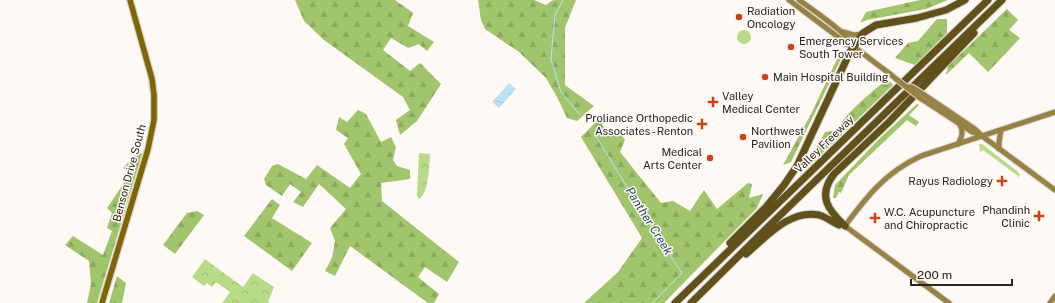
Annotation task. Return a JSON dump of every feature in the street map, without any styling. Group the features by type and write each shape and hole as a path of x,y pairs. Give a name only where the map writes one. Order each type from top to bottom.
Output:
{"highway":[{"path":"697,282 702,273 766,207 788,178 804,150 854,46 863,33 876,25 917,18 946,10 965,0"},
{"name":"Valley Freeway","path":"675,303 988,0"},
{"path":"680,303 992,0"},
{"name":"Valley Freeway","path":"692,303 770,225 1002,0"},
{"path":"845,226 830,211 826,203 826,190 828,182 1008,0"},
{"path":"692,303 701,297 743,257 780,225 793,218 805,215 817,215 845,226"}],"main road":[{"name":"Benson Drive South","path":"102,303 148,149 154,120 154,95 152,79 130,0"},
{"path":"789,0 850,46 854,46"},
{"path":"799,0 838,30 852,42 854,46 909,90 975,129 999,149 1055,190"},
{"path":"838,30 852,35 863,33"},
{"path":"921,96 972,132 982,136"},
{"path":"949,303 845,226 871,193 882,182 895,171 921,156 1055,112"},
{"path":"958,144 962,136 960,124"},
{"path":"999,149 1001,130"},
{"path":"1050,303 1055,296"}],"green space":[{"path":"295,0 395,0 413,13 408,26 434,42 427,51 419,44 408,48 391,38 383,50 410,71 420,63 441,84 417,121 400,135 396,120 410,110 403,97 324,40 304,21"},
{"path":"478,0 534,0 546,5 553,0 576,0 565,28 565,85 594,106 577,121 567,118 546,78 519,52 485,29 481,20"},
{"path":"920,0 948,0 926,9 867,20 860,23 866,12"},
{"path":"1007,9 1018,20 1009,30 1020,38 988,72 969,53 946,75 948,66"},
{"path":"937,19 947,19 947,33 915,65 895,58 908,43 918,41"},
{"path":"744,30 749,32 751,37 749,42 744,44 739,42 737,37 739,32"},
{"path":"839,55 842,57 791,162 783,165 811,114"},
{"path":"887,79 893,85 806,169 806,166 825,132 837,130 853,109"},
{"path":"917,104 919,105 909,115 919,122 916,126 907,120 849,175 841,193 839,192 836,198 833,198 835,185 880,138"},
{"path":"358,110 366,114 381,142 391,137 396,147 393,160 397,166 410,170 410,179 381,183 382,201 459,262 447,282 425,267 418,277 439,294 434,303 428,303 350,246 335,276 325,271 332,258 335,241 330,228 346,209 319,184 303,207 293,202 301,192 290,184 282,196 266,185 264,179 272,166 278,164 306,179 317,165 350,188 361,174 344,144 348,138 336,130 339,117 347,122"},
{"path":"599,119 609,135 619,131 625,140 620,152 661,203 673,201 690,211 704,190 717,209 748,183 752,184 749,198 763,194 757,208 664,303 584,303 618,272 642,238 581,137"},
{"path":"979,144 982,144 1017,171 1020,175 1017,179 1018,176 983,150 981,152"},
{"path":"138,152 142,154 97,303 87,303 91,284 89,261 65,245 73,236 103,255 112,231 107,228 112,213 107,208 130,174 123,168"},
{"path":"419,153 430,154 427,185 425,191 419,199 417,196"},
{"path":"272,199 280,205 272,218 312,243 292,271 244,236"},
{"path":"197,211 204,215 175,254 163,245 187,213"},
{"path":"205,259 243,287 253,273 274,287 268,302 270,303 222,303 230,292 216,282 212,287 207,283 204,286 192,277"},
{"path":"117,276 126,283 122,303 109,303"}],"water":[{"path":"509,83 516,89 499,108 492,102"}],"waterway":[{"name":"Panther Creek","path":"563,0 555,15 551,59 561,92 580,115"},
{"name":"Panther Creek","path":"594,133 657,236 682,273 652,303"}],"place":[{"name":"Radiation Oncology","path":"739,17"},
{"name":"Emergency Services South Tower","path":"791,47"},
{"name":"Main Hospital Building","path":"765,77"},
{"name":"Valley Medical Center","path":"713,102"},
{"name":"Proliance Orthopedic Associates - Renton","path":"702,124"},
{"name":"Northwest Pavilion","path":"743,137"},
{"name":"Medical Arts Center","path":"710,158"},
{"name":"Rayus Radiology","path":"1002,181"},
{"name":"Phandinh Clinic","path":"1039,216"},
{"name":"W.C. Acupuncture and Chiropractic","path":"875,218"}]}
